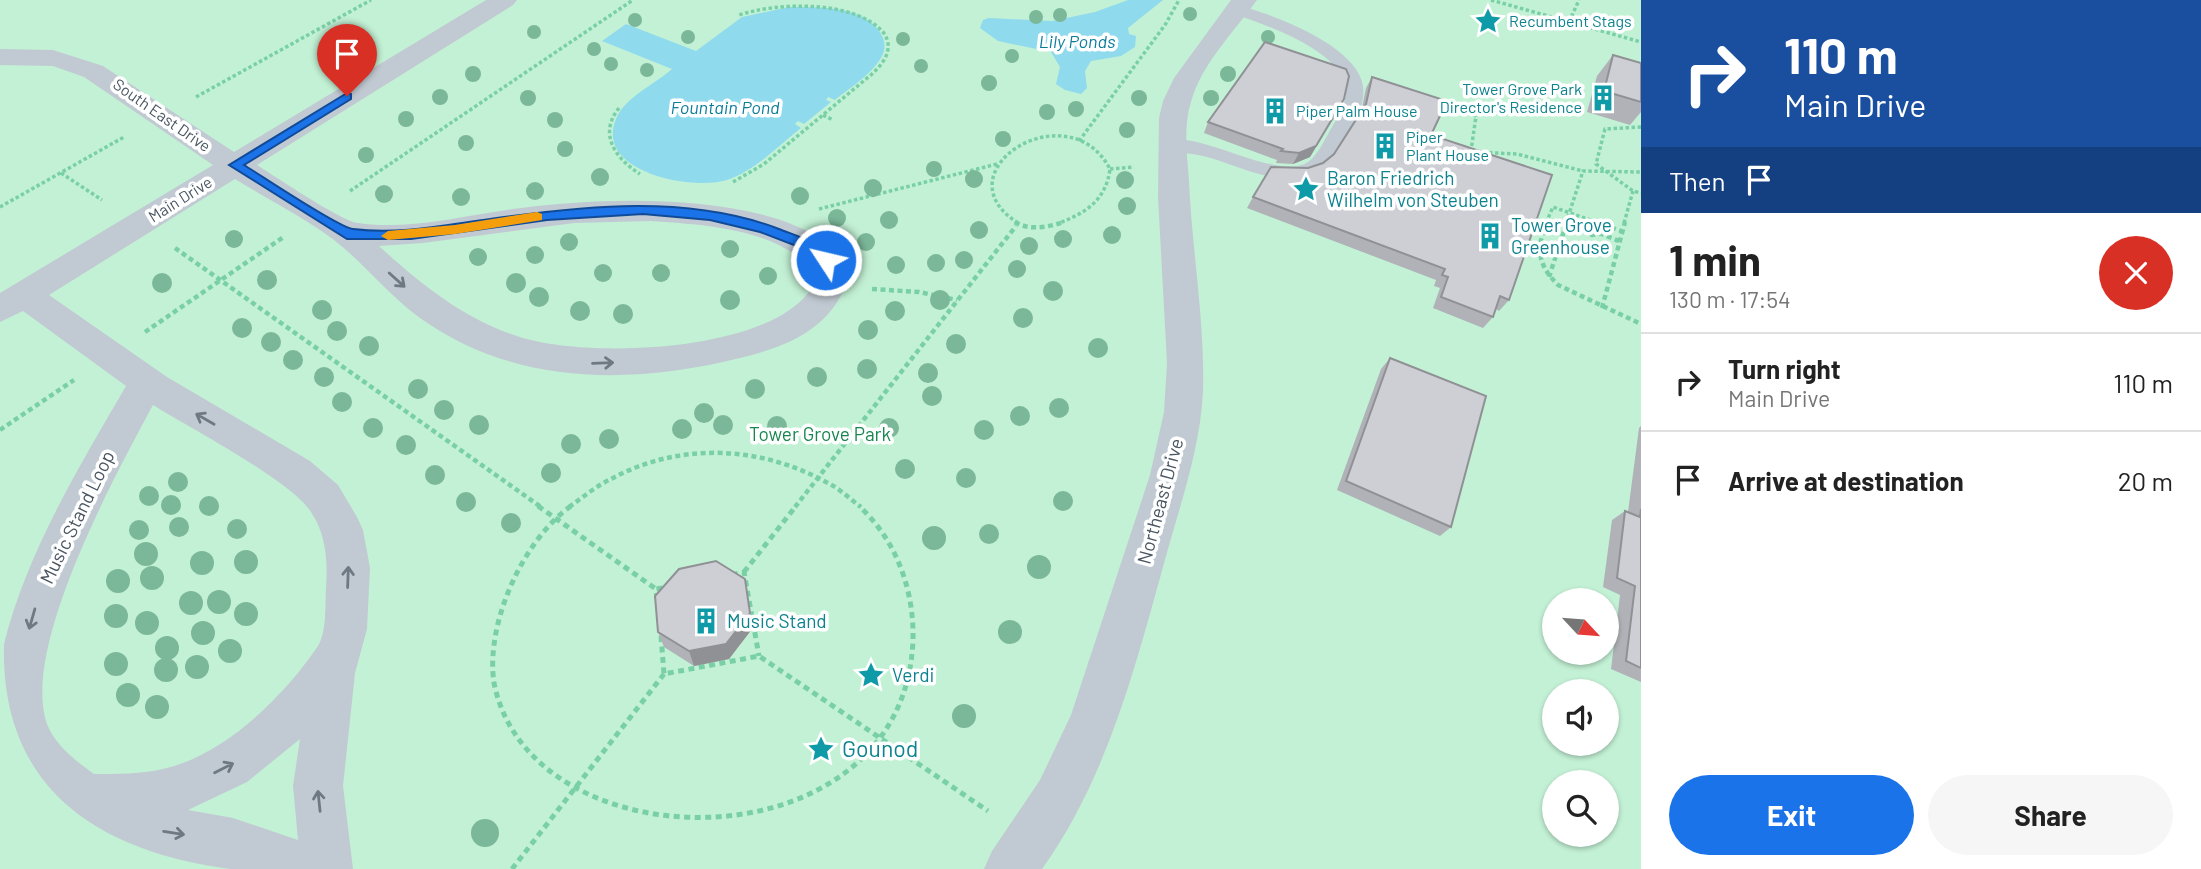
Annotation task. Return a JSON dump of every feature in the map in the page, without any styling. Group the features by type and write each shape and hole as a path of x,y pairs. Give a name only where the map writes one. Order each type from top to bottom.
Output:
{"street":[{"name":"Main Drive","path":"12,302 504,0"},
{"name":"Northeast Drive","path":"1010,869 1032,843 1069,780 1121,636 1175,457 1184,393 1184,326 1174,208 1174,113 1181,89 1240,5"},
{"name":"South East Drive","path":"0,57 42,56 67,60 87,66 109,78 235,165 347,234 403,286 442,316 485,341 527,356 583,363 647,361 722,349 763,338 793,325 815,309 826,297 833,272 826,260 812,247 790,236 734,220 684,213 601,211 547,215 411,234 347,234"},
{"path":"12,302 254,446 296,473 324,497 342,530 349,568 345,629 338,652 323,734 318,786 327,869"},
{"name":"Music Stand Loop","path":"147,382 50,567 21,662 17,694 24,725 32,743 55,774 115,815 155,830 210,838 303,869"},
{"path":"89,799 111,801 150,797 192,783 231,765 268,739 313,693 338,652"}],"lane":[{"path":"1173,146 1208,151 1272,172 1306,172 1316,166 1354,102 1354,83 1349,73 1328,54 1293,30 1240,5"}],"path":[{"path":"195,97 371,0"},
{"path":"355,188 634,0"},
{"path":"1079,141 1172,15 1179,0"},
{"path":"1491,0 1641,42"},
{"path":"1569,22 1579,0"},
{"path":"725,184 764,164 884,63 889,43 883,30 863,14 827,5 768,7 739,15"},
{"path":"1145,52 1157,56"},
{"path":"1438,103 1476,116 1471,153 1492,151 1583,171 1641,172"},
{"path":"619,107 609,125 611,144 623,163 645,176"},
{"path":"822,116 833,120"},
{"path":"1641,127 1605,129 1597,163 1633,191 1641,193"},
{"path":"0,207 129,135"},
{"path":"1052,136 1079,141 1101,153 1110,169 1109,179 1097,202 1086,212 1062,224 1032,229 1016,226 1001,211 993,191 993,173 998,163 1007,152 1029,140 1052,136"},
{"path":"812,211 998,163"},
{"path":"1549,278 1583,171"},
{"path":"61,173 102,200"},
{"path":"1602,308 1633,191"},
{"path":"1621,231 1594,225 1552,207 1537,249 1538,261 1549,278 1570,293 1641,324"},
{"path":"1567,222 1586,228 1594,225"},
{"path":"1594,225 1598,233"},
{"path":"719,577 744,572 1016,226"},
{"path":"1586,228 1591,236 1598,233 1619,240"},
{"path":"159,322 277,242"},
{"path":"171,246 656,589 681,584"},
{"path":"871,289 919,292 957,300"},
{"path":"0,430 45,399"},
{"path":"498,712 491,667 498,617 513,576 525,556 556,518 604,482 651,462 704,451 746,453 790,463 820,477 853,499 878,526 896,555 911,599 914,620 912,667 897,713 876,750"},
{"path":"744,572 759,656"},
{"path":"656,589 657,601"},
{"path":"659,625 664,674"},
{"path":"512,869 664,674 759,656 962,791"},
{"path":"551,798 571,814"}],"green space":[{"name":"Tower Grove Park","path":"0,0 1641,0 1641,869 0,869"}],"water":[{"name":"Lily Ponds","path":"1128,0 1163,0 1128,28 1129,34 1136,36 1135,47 1121,56 1091,61 1085,71 1087,88 1081,94 1065,90 1056,84 1060,67 1051,52 998,41 980,28 983,20 989,18 1052,21 1095,12"},
{"name":"Fountain Pond","path":"789,7 842,10 867,19 883,38 883,54 855,85 835,100 828,97 826,100 831,102 804,124 798,121 795,124 801,128 766,157 747,171 727,180 692,183 671,180 650,174 632,164 619,152 613,137 620,111 672,69 602,41 626,24 696,51 742,17"}],"building":[{"name":"Piper Palm House","path":"1265,42 1346,69 1349,76 1344,99 1316,146 1299,153 1281,151 1283,149 1208,122"},
{"path":"1613,55 1641,63 1641,102 1604,91"},
{"path":"1372,77 1447,101 1431,135 1552,175 1509,300 1500,296 1493,317 1441,297 1448,277 1442,275 1445,269 1253,197 1271,167 1308,168 1323,163 1334,154 1366,104"},
{"path":"1390,358 1486,396 1451,527 1346,481"},
{"path":"1641,509 1641,668 1626,661 1635,586 1617,578 1625,511 1640,517"},
{"name":"Music Stand","path":"716,561 745,579 750,613 726,644 689,651 658,632 655,596 679,569"}],"slow traffic":[{"path":"388,236 455,230 537,217"}],"place":[{"name":"Recumbent Stags","path":"1488,21"},
{"name":"Tower Grove Park Director's Residence","path":"1603,98"},
{"name":"Piper Palm House","path":"1275,111"},
{"name":"Piper Plant House","path":"1385,146"},
{"name":"Baron Friedrich Wilhelm von Steuben","path":"1306,189"},
{"name":"Tower Grove Greenhouse","path":"1490,236"},
{"name":"Music Stand","path":"706,621"},
{"name":"Verdi","path":"871,675"},
{"name":"Gounod","path":"821,749"}],"route":[{"path":"347,96 235,165 347,234 411,234 455,230 547,215 643,210 734,220 790,236 812,247 826,260"}]}
